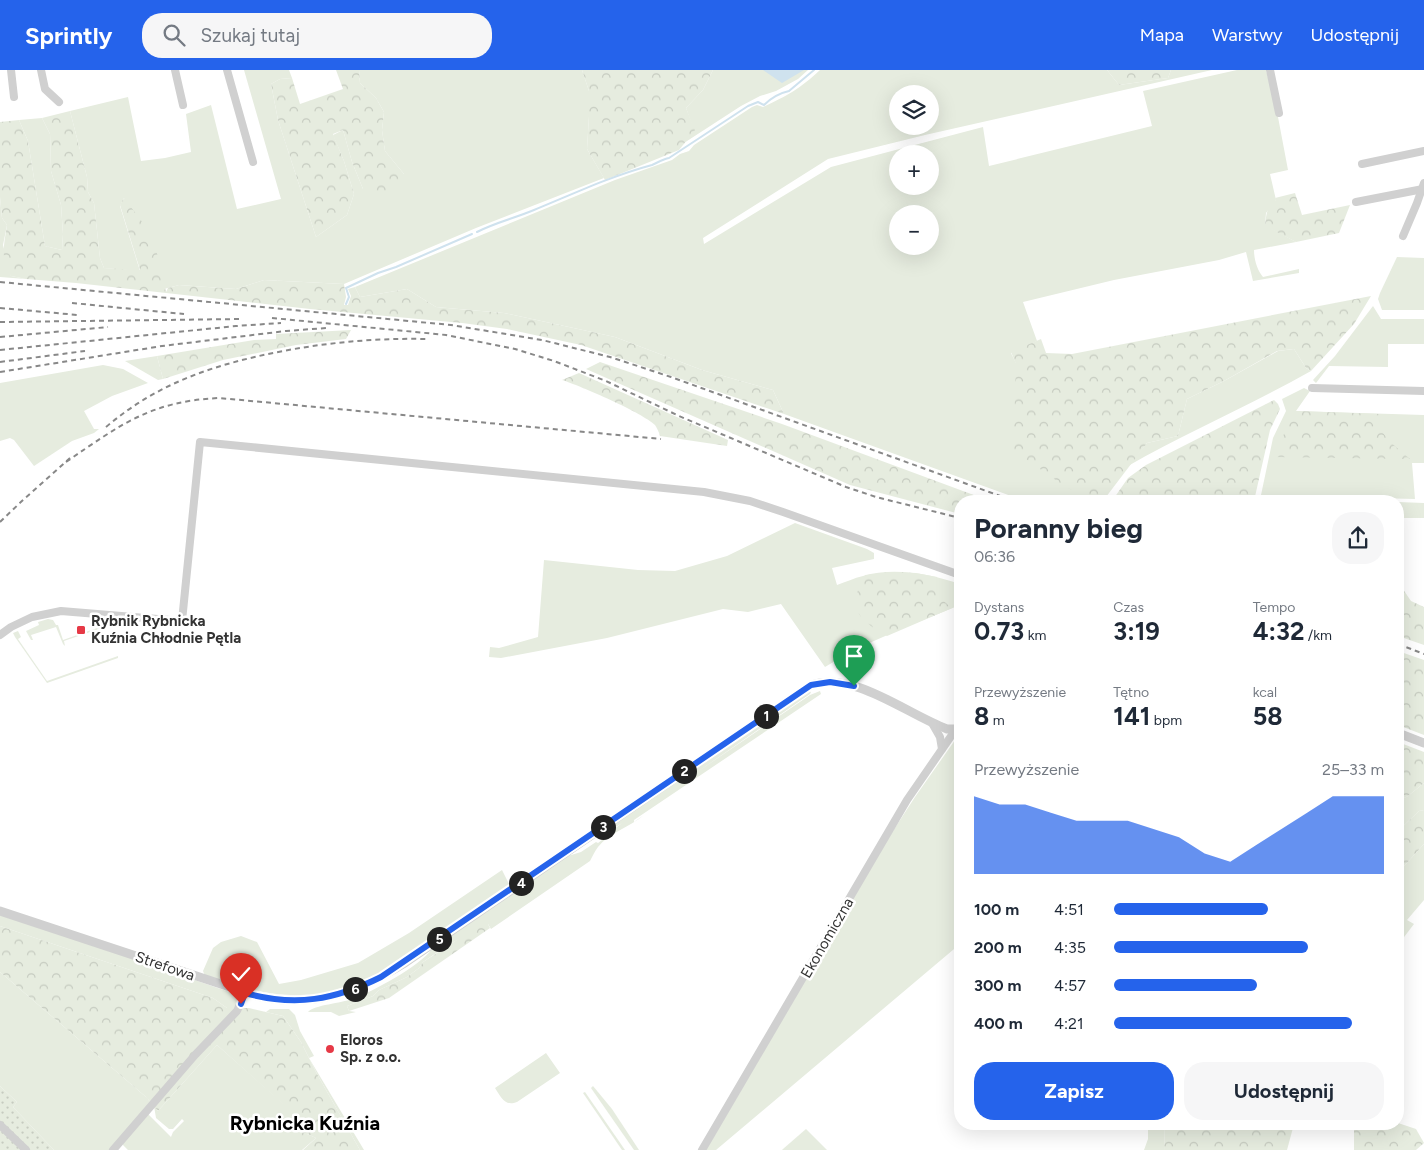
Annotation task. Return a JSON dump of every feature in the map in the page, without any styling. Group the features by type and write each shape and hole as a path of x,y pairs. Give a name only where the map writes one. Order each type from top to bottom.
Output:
{"street":[{"path":"11,70 14,97"},
{"path":"41,70 45,89 59,102"},
{"path":"175,70 183,105"},
{"path":"227,70 253,162"},
{"path":"1270,70 1280,112"},
{"path":"1362,164 1424,151"},
{"path":"1356,202 1423,186"},
{"path":"1403,236 1423,186"},
{"path":"1312,388 1424,391"},
{"path":"0,634 11,627 46,612 61,611 182,621 200,442 678,488 711,493 783,512 954,574"},
{"name":"Ekonomiczna","path":"811,685 830,682 857,687 932,723 947,729 954,727"},
{"name":"Strefowa","path":"0,911 245,993 285,1000 311,1000 342,994 381,977 811,685"},
{"path":"932,723 940,737 942,749"},
{"name":"Ekonomiczna","path":"702,1150 907,800 954,732"},
{"path":"1404,735 1424,743"},
{"path":"113,1150 195,1055 237,1011 245,993"},
{"path":"0,1125 26,1150"}],"green space":[{"path":"244,70 289,70 292,78 280,79 271,84 278,120 316,237 347,215 354,194 344,161 333,135 343,130 352,162 363,189 404,174 385,151 382,130 384,112 376,98 360,83 359,70 582,70 589,91 587,149 604,178 476,228 344,284 264,280 236,289 179,285 164,289 124,198 120,206 140,271 104,268 100,258 94,203 88,192 87,177 70,111 128,97 141,161 191,152 186,114 211,105 237,209 281,199"},
{"path":"336,70 359,70 360,83 376,98 384,112 382,130 385,151 404,174 401,187 373,194 363,189 352,162 343,130 333,134 354,194 347,215 316,237 278,120 271,84 280,79 292,78 300,104 343,89"},
{"path":"582,70 713,70 703,90 686,108 695,130 679,150 605,180 587,149 589,91"},
{"path":"713,70 808,70 798,79 776,91 760,96 741,106 684,143 694,130 686,108 703,90"},
{"path":"820,70 1107,70 1119,85 1168,78 1171,70 1212,70 939,132 939,85 889,85 889,135 925,135 828,159 703,238 704,244 831,167 889,152 889,195 939,195 939,145 915,145 983,127 989,166 1152,126 1143,91 1237,70 1266,70 1278,117 1288,170 1270,174 1276,200 1266,213 1265,225 1296,242 1254,250 1255,257 1263,277 1299,269 1299,273 1253,281 1246,252 1219,260 1114,280 1023,302 1037,341 1011,353 1090,495 1008,495 784,414 773,390 702,370 615,337 504,313 436,307 407,289 360,297 355,287 615,180 672,160 680,154 689,151 694,145 752,107 757,105 763,107 793,91"},
{"path":"1107,70 1171,70 1168,78 1119,85"},
{"path":"70,111 87,177 88,192 94,203 100,258 104,268 140,270 120,205 124,198 143,223 155,245 166,292 168,288 179,285 236,289 264,280 344,284 346,297 344,305 348,305 351,296 348,289 355,287 360,297 407,289 436,307 504,313 615,337 702,370 773,390 784,414 581,345 507,329 11,276 4,257 7,225 2,218 0,197 0,122 19,120 28,141 45,246 62,250 61,205 51,171 50,134 42,118"},
{"path":"42,118 50,134 51,171 61,205 62,250 45,246 28,141 19,120"},
{"path":"1295,193 1302,215 1350,205 1339,233 1296,242 1265,226 1268,211 1271,204 1276,200 1275,198"},
{"path":"0,197 2,218 7,225 3,245 11,276 26,279 0,277"},
{"path":"1397,257 1424,258 1424,310 1382,310 1378,299"},
{"path":"1371,296 1354,324 1311,371 1306,368 1294,349 1277,351 1224,381 1187,399 1178,436 1147,443 1108,495 1088,495 1067,488 1013,450 1016,364 1011,352 1041,339 1046,353 1072,354"},
{"path":"1373,306 1381,319 1424,319 1424,344 1388,344 1388,367 1329,366 1316,383 1313,380 1335,356"},
{"path":"351,330 346,339 296,345 223,360 163,379 157,356 254,340 276,339 276,334"},
{"path":"1294,349 1306,368 1311,371 1128,466 1147,443 1178,436 1187,399 1278,351"},
{"path":"157,356 163,379 158,380 125,361"},
{"path":"600,362 782,424 974,495 954,495 954,512 850,485 586,369"},
{"path":"103,365 123,369 148,383 112,396 84,411 94,429 99,429 94,433 72,441 34,466 14,440 10,438 0,441 0,383"},
{"path":"579,373 728,440 727,446 660,436 655,425 638,414 597,394 562,380"},
{"path":"1304,388 1310,391 1296,411 1424,415 1424,463 1412,463 1415,499 1404,499 1404,495 1261,495 1273,438 1286,411 1282,399"},
{"path":"1274,400 1278,404 1280,409 1270,430 1255,495 1116,495 1128,478 1146,465"},
{"path":"1296,411 1379,414 1381,430 1389,441 1410,459 1272,457"},
{"path":"1404,502 1424,503 1424,518 1404,518"},
{"path":"795,523 874,553 874,559 832,568 837,585 875,573 887,572 937,577 954,582 954,607 874,641 825,667 781,604 748,612 723,609 607,638 501,658 489,657 490,647 499,648 538,637 544,560 638,570 675,571 727,556"},
{"path":"892,572 916,573 937,577 936,588 938,595 952,608 887,636 865,621 857,611 856,598 865,575"},
{"path":"1404,591 1411,601 1424,607 1424,645 1404,638"},
{"path":"48,619 53,620 58,625 63,640 111,623 113,620 122,621 64,641 65,646 56,627 31,635 33,640 31,640 26,631 39,625 38,622"},
{"path":"18,631 21,637 18,639 47,681 118,656 118,658 47,683 15,637 13,633"},
{"path":"1404,653 1424,660 1424,735 1404,727"},
{"path":"809,691 811,692 810,694 690,777 810,695 820,691 821,694 634,820 634,822 636,821 633,823 608,837 598,847 590,861 491,929 488,924 448,945 423,962 419,968 407,977 379,990 373,996 347,1006 349,1011 356,1012 339,1016 331,1012 308,1012 316,1008 361,996 383,985 417,963 432,949 568,856 581,852 596,842 598,843 622,823 603,835 606,830"},
{"path":"954,742 954,949 716,1150 706,1150 891,834"},
{"path":"1404,744 1424,752 1424,783 1404,798"},
{"path":"1424,783 1424,810 1419,811 1404,825 1404,798"},
{"path":"1424,810 1424,844 1404,866 1404,825 1419,811"},
{"path":"1424,844 1424,900 1407,920 1414,924 1404,937 1404,866"},
{"path":"502,870 510,886 423,947 376,974 353,984 320,994 280,995 248,989 205,976 203,971 213,948 221,942 241,936 257,942 279,984 301,980 358,963 409,933"},
{"path":"0,913 241,996 236,1008 227,1008 213,998 0,926"},
{"path":"483,923 488,924 490,928 389,998 349,1011 347,1006 373,996 379,990 407,977 419,968 423,962"},
{"path":"0,926 213,998 227,1008 249,1008 283,1016 301,1042 360,1150 303,1150 316,1138 307,1134 297,1138 294,1114 217,1045 158,1111 146,1097 0,972"},
{"path":"0,972 152,1104 110,1150 54,1150 13,1107 17,1102 0,1086"},
{"path":"270,1009 289,1009 295,1015 300,1031 314,1056 309,1058 301,1042 283,1016 266,1012"},
{"path":"217,1045 295,1114 307,1134 316,1138 302,1150 128,1150 123,1145 123,1142 148,1114 171,1137 173,1132 184,1121 182,1119 173,1129 169,1129 156,1118 154,1106 158,1111"},
{"path":"546,1053 560,1073 517,1102 509,1103 501,1098 495,1088"},
{"path":"309,1058 364,1150 360,1150 317,1074"},
{"path":"0,1086 17,1102 13,1107 54,1150 0,1150"},
{"path":"593,1086 612,1109 639,1150 634,1150 591,1088"},
{"path":"585,1092 625,1150 622,1150 583,1093"},
{"path":"1404,1125 1416,1129 1424,1143 1416,1150 1354,1150 1354,1130 1404,1130"},
{"path":"806,1129 827,1150 782,1150 783,1149"},
{"path":"1148,1130 1165,1130 1164,1150 1144,1150 1148,1139"},
{"path":"1165,1130 1292,1130 1287,1150 1164,1150"}],"water":[{"path":"763,70 804,70 782,83"}],"waterway":[{"path":"477,232 607,180 669,158 748,106 758,102 764,105 775,96 789,91 814,70"},
{"path":"346,304 349,297 346,288 472,234"}],"railway":[{"path":"0,282 451,325 542,340 610,357 671,377 997,495"},
{"path":"72,303 184,314"},
{"path":"0,308 78,315"},
{"path":"272,318 446,335 515,349 554,361 606,381 679,416 846,487 876,497 954,516"},
{"path":"0,322 242,319"},
{"path":"0,350 281,323"},
{"path":"0,337 108,327"},
{"path":"0,372 162,346 326,328"},
{"path":"106,427 126,411 168,387 189,377 235,362 319,345 373,340 427,339"},
{"path":"0,362 85,351"},
{"path":"66,462 137,417 174,404 219,398 661,439"},
{"path":"0,522 70,458"},
{"path":"1404,646 1424,654"}],"place":[{"name":"Rybnik Rybnicka Kuźnia Chłodnie Pętla","path":"81,630"},
{"name":"Eloros Sp. z o.o.","path":"330,1049"}],"district":[{"name":"Rybnicka Kuźnia","path":"305,1123"}],"route":[{"path":"241,1004 245,993 270,999 311,1000 342,994 364,986 403,964 811,685 830,682 854,686"}]}
